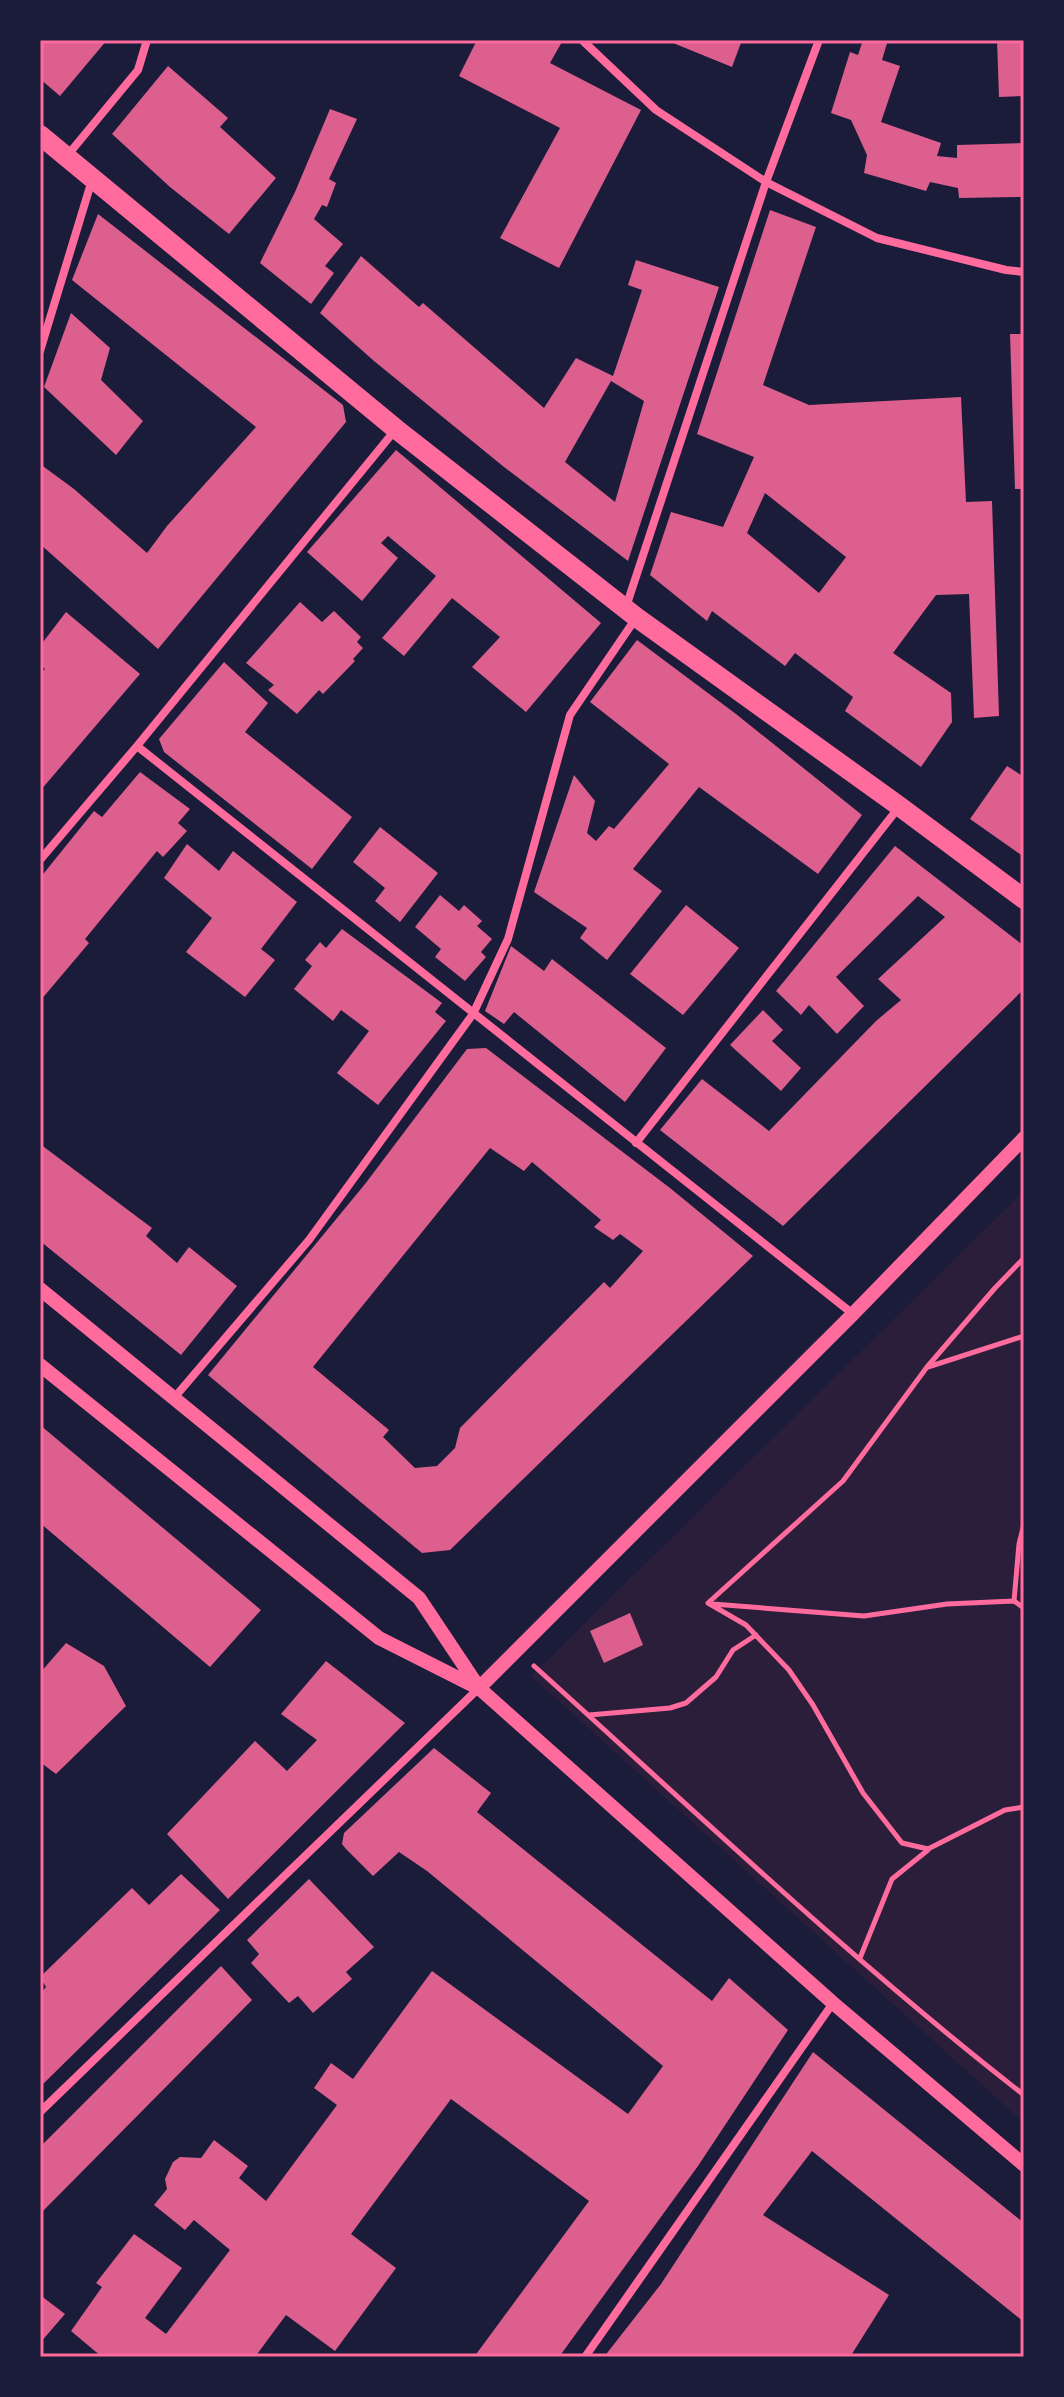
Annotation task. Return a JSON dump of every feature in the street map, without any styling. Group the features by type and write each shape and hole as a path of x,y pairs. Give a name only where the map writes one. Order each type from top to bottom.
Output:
{"main road":[{"path":"40,135 396,429 631,612 1024,899"}],"street":[{"path":"66,157 138,70 147,40"},
{"path":"582,40 656,110 766,182 877,238 1024,272"},
{"path":"174,1398 309,1240 473,1014 508,939 570,715 631,612 766,182 819,40"},
{"path":"40,351 92,179"},
{"path":"40,860 396,429"},
{"path":"137,746 853,1314"},
{"path":"636,1143 899,806"},
{"path":"40,2112 479,1688 853,1314 1024,1138"},
{"path":"40,1289 419,1598 479,1688 833,2003 1024,2165"},
{"path":"40,1365 379,1638 479,1688"},
{"path":"585,2357 833,2003"}],"path":[{"path":"708,1603 843,1481 927,1367 1024,1258"},
{"path":"927,1367 1024,1336"},
{"path":"1014,1601 1024,1524"},
{"path":"708,1603 864,1616 947,1604 1014,1601 1024,1608"},
{"path":"708,1603 746,1625 789,1670 813,1705 863,1793 902,1843 928,1849"},
{"path":"588,1716 670,1708 686,1703 716,1677 733,1650 756,1635"},
{"path":"515,1649 860,1958 958,2043 1024,2095"},
{"path":"860,1958 892,1879 928,1849 1005,1810 1024,1807"}],"shaded area":[{"path":"1024,1191 1024,2123 531,1676"}],"building":[{"path":"40,40 107,40 60,96 40,79"},
{"path":"477,40 563,40 550,63 641,110 559,268 500,238 560,128 459,76"},
{"path":"674,40 742,40 732,67 673,43"},
{"path":"863,40 888,40 882,60 900,66 881,122 941,143 937,156 957,158 957,145 1024,143 1024,197 959,198 958,188 930,182 926,191 864,173 867,155 851,120 831,113 850,52 858,55"},
{"path":"997,40 1024,40 1024,96 999,97"},
{"path":"168,66 228,118 220,127 276,178 229,234 170,187 112,134"},
{"path":"330,109 357,119 329,179 336,183 327,207 322,205 314,219 343,244 325,266 334,273 311,304 260,263 295,192"},
{"path":"770,210 816,227 763,385 809,405 961,397 966,502 992,501 999,716 974,718 969,594 936,595 893,653 951,693 952,722 921,767 845,711 853,697 795,653 785,666 712,611 707,621 650,575 671,512 723,527 754,457 697,434","holes":["765,493 846,557 819,593 747,533"]},
{"path":"98,214 343,405 346,422 158,649 40,544 40,464 74,489 147,553 167,526 256,427 72,280"},
{"path":"361,256 419,307 423,303 544,408 576,358 613,376 642,290 628,285 636,260 719,287 628,561 504,467 320,313","holes":["611,381 644,401 615,502 565,462"]},
{"path":"71,313 110,348 101,380 143,421 116,455 44,387"},
{"path":"1010,334 1024,334 1024,489 1015,489"},
{"path":"396,450 601,623 526,712 472,667 500,637 452,598 404,656 382,638 436,576 388,536 381,543 398,558 362,601 307,552"},
{"path":"300,602 322,622 334,611 361,637 357,642 363,648 353,659 355,661 323,694 319,690 297,714 268,690 274,685 246,663"},
{"path":"66,612 140,674 40,791 40,675 45,669 40,664 40,646"},
{"path":"637,640 862,815 818,874 699,787 633,869 662,891 607,960 580,938 587,928 534,892 574,775 595,801 587,833 596,841 609,826 614,829 669,764 590,702"},
{"path":"224,662 268,703 245,732 352,817 312,869 164,752 159,739"},
{"path":"1007,766 1024,777 1024,857 970,819"},
{"path":"140,772 190,809 178,823 187,831 163,857 157,851 85,939 89,943 40,1001 40,878 94,811 102,817"},
{"path":"380,827 438,873 400,922 375,901 385,888 353,862"},
{"path":"187,844 219,871 233,851 297,902 261,949 275,960 245,997 186,952 212,918 164,878"},
{"path":"895,846 1024,946 1024,989 783,1226 660,1130 702,1079 769,1131 876,1021 901,1000 878,979 945,917 918,896 836,977 864,1006 837,1034 809,1005 801,1015 776,991"},
{"path":"440,895 459,911 464,905 482,921 477,926 492,939 481,952 486,957 465,981 435,957 441,949 415,927"},
{"path":"686,905 739,948 683,1015 630,974"},
{"path":"342,929 442,1003 435,1012 446,1021 378,1105 337,1073 369,1031 341,1010 333,1021 294,989 312,966 305,960 320,942 326,948"},
{"path":"511,946 544,971 552,959 666,1048 625,1102 514,1012 504,1024 485,1011"},
{"path":"763,1010 783,1030 772,1041 801,1068 781,1091 730,1045"},
{"path":"486,1048 670,1188 753,1256 450,1550 422,1553 208,1375 365,1184 467,1049","holes":["490,1148 524,1171 532,1162 601,1220 594,1227 613,1240 620,1234 643,1251 610,1288 604,1282 460,1428 455,1448 437,1466 415,1468 383,1437 389,1430 313,1367"]},
{"path":"40,1144 152,1228 146,1236 177,1263 189,1247 237,1286 181,1355 40,1241"},
{"path":"40,1425 261,1610 210,1667 40,1523"},
{"path":"630,1613 643,1645 604,1663 590,1631"},
{"path":"66,1643 104,1666 126,1706 56,1774 40,1762 40,1673"},
{"path":"326,1661 405,1723 228,1899 167,1834 255,1741 287,1771 317,1740 281,1714"},
{"path":"434,1748 491,1793 477,1812 712,2001 729,1978 788,2030 698,2166 559,2357 474,2357 589,2201 451,2099 351,2234 396,2268 335,2351 286,2315 255,2357 102,2357 71,2331 102,2287 96,2283 134,2234 182,2268 145,2318 166,2334 230,2250 194,2220 185,2230 154,2205 167,2189 165,2179 173,2162 180,2157 201,2158 214,2140 248,2166 239,2178 266,2201 337,2105 314,2088 331,2063 353,2079 432,1971 628,2114 663,2066 427,1871 399,1852 373,1876 342,1844 344,1833"},
{"path":"181,1874 220,1910 40,2087 40,1994 46,1987 40,1977 132,1888 149,1905"},
{"path":"309,1879 374,1947 346,1972 352,1979 313,2013 298,1996 289,2003 251,1963 259,1954 247,1940"},
{"path":"221,1966 252,2000 40,2214 40,2147"},
{"path":"813,2052 1024,2223 1024,2322 812,2151 763,2215 889,2295 850,2357 604,2357 661,2284"},
{"path":"40,2295 65,2314 40,2343"}]}
